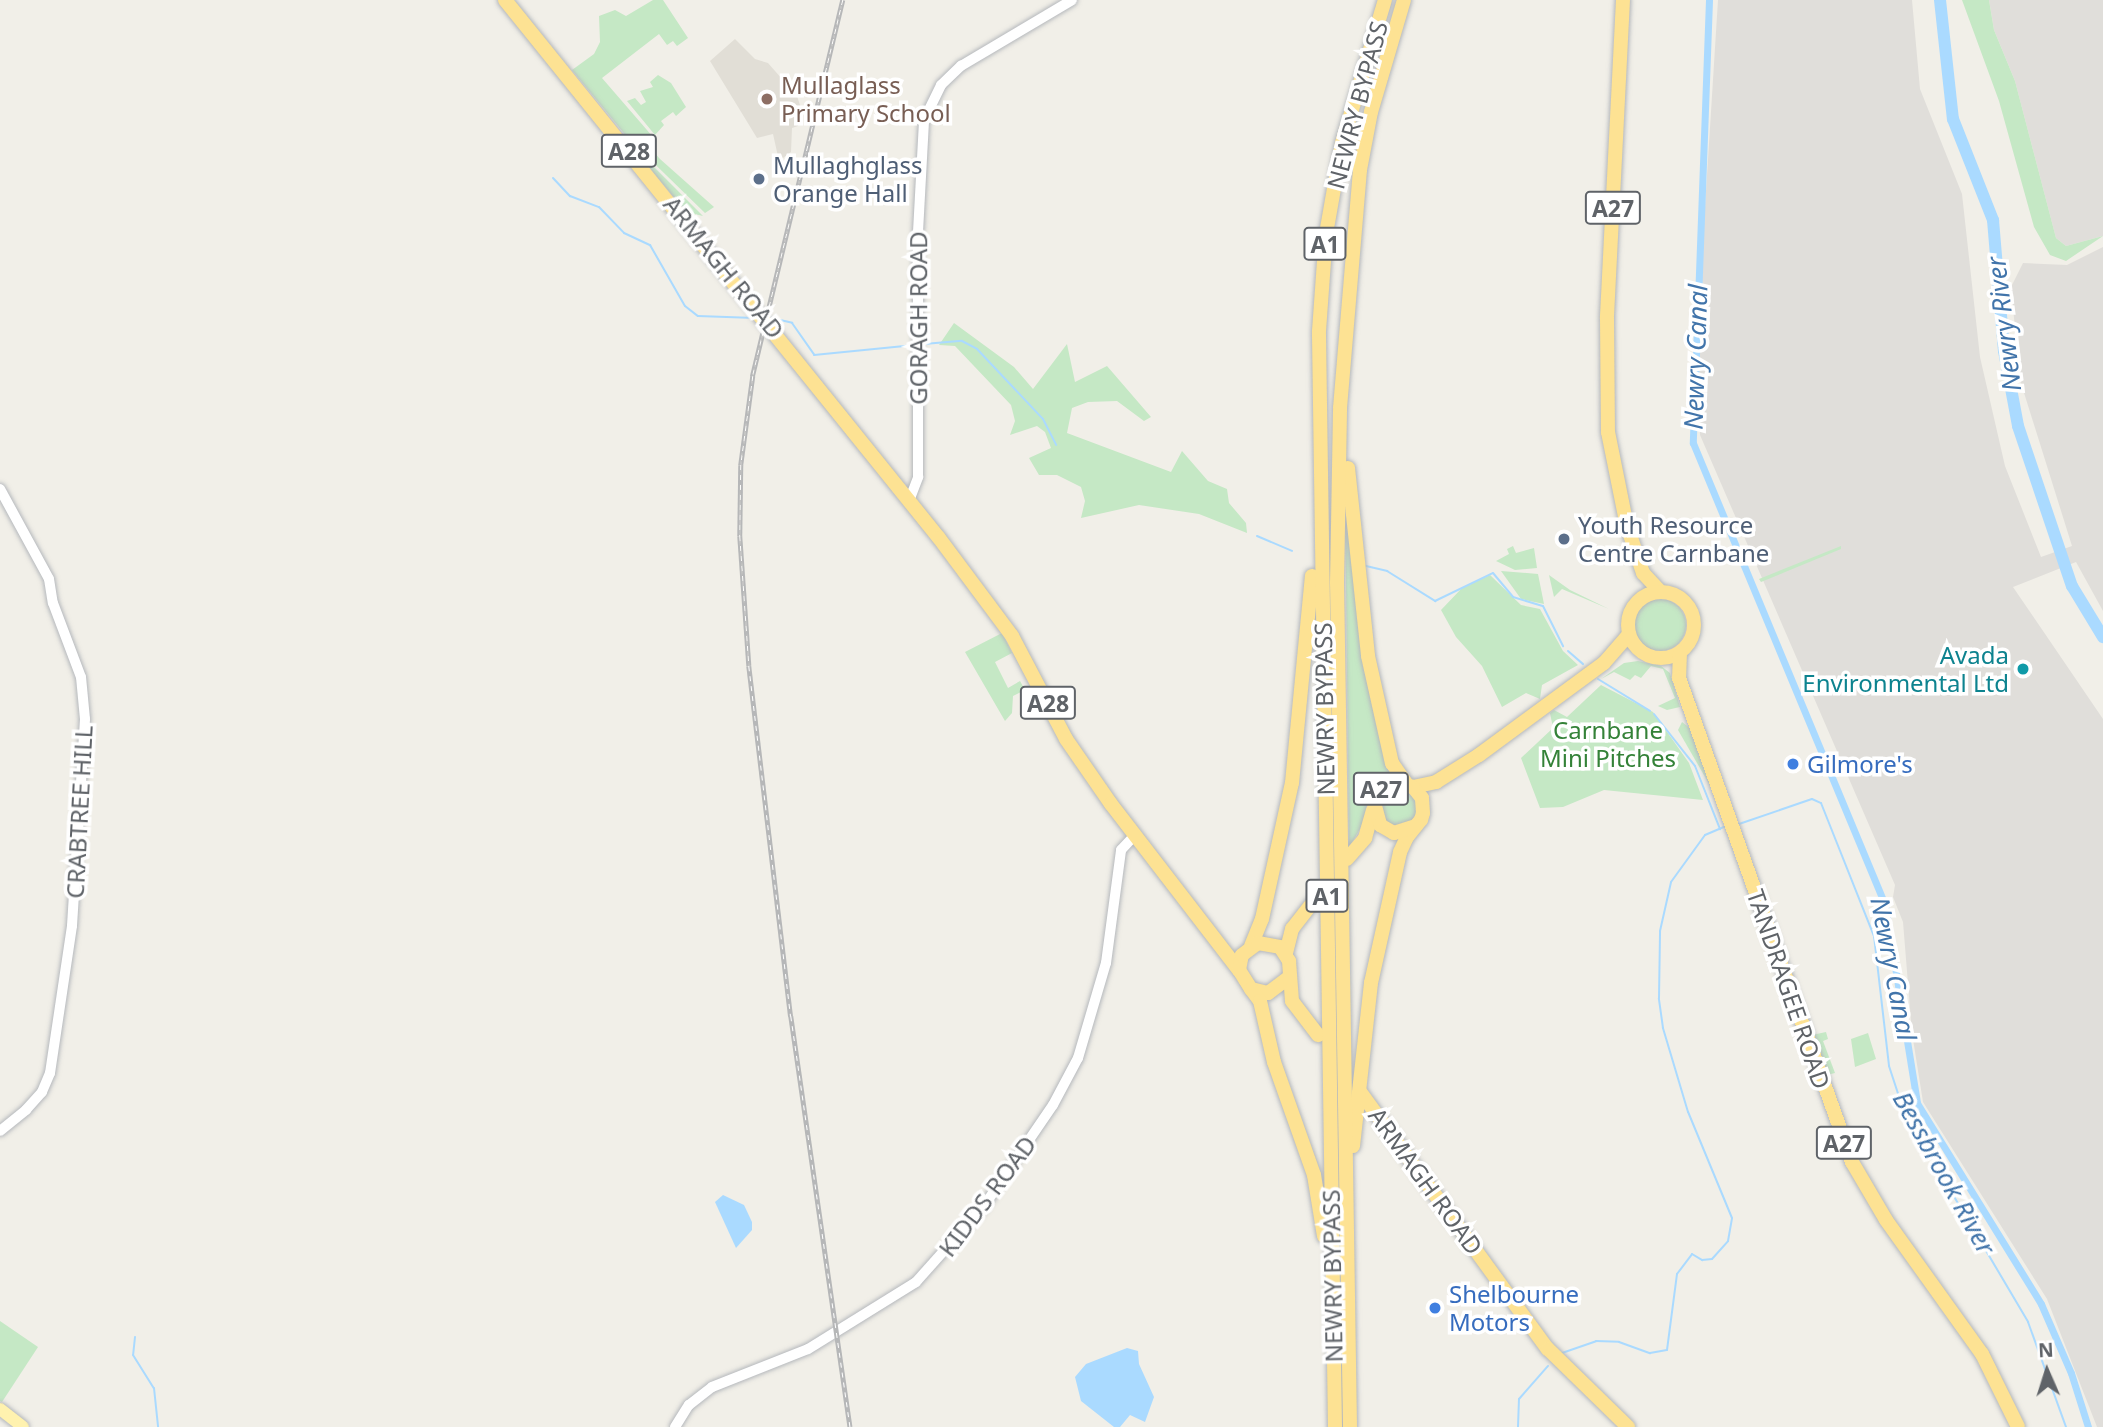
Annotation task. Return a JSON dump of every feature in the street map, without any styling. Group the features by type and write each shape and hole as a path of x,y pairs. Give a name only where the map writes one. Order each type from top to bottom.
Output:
{"highway":[{"name":"ARMAGH ROAD","path":"505,0 773,327 939,538 1012,636 1070,745 1134,836"},
{"name":"NEWRY BYPASS","path":"1335,1427 1318,496 1319,331 1326,234 1351,107 1385,0"},
{"name":"NEWRY BYPASS","path":"1350,1427 1337,583 1342,365 1360,170 1371,112 1404,0"},
{"name":"A27","path":"1622,0 1606,392 1616,483 1643,573 1661,592 1681,598 1692,613 1691,640 1680,652"},
{"path":"1342,365 1349,506 1368,656 1392,763 1410,785"},
{"path":"1239,970 1269,887 1298,742 1318,496"},
{"name":"A27","path":"1604,663 1629,634 1643,573"},
{"path":"1635,604 1661,592"},
{"path":"1629,634 1647,655"},
{"path":"1664,658 1680,652"},
{"name":"TANDRAGEE ROAD","path":"1679,678 1680,652"},
{"name":"A27","path":"1366,838 1416,826 1436,782 1604,663 1623,655 1664,658"},
{"name":"TANDRAGEE ROAD","path":"1664,658 1679,678 1856,1171 1886,1220 1982,1354 2018,1427"},
{"name":"A27","path":"1347,859 1366,838 1382,788 1436,782"},
{"name":"A27","path":"1410,785 1424,806"},
{"name":"A27","path":"1373,810 1380,825 1394,833"},
{"path":"1346,1218 1359,1060 1371,983 1401,852 1416,826"},
{"name":"A28","path":"1134,836 1219,943 1251,989"},
{"path":"1316,898 1292,929 1286,953 1292,1001 1318,1035"},
{"path":"1219,943 1248,948 1292,929"},
{"path":"1266,942 1286,953"},
{"path":"1268,993 1288,978"},
{"path":"1251,989 1260,1001 1274,1062 1314,1175 1332,1297"},
{"path":"1251,989 1292,1001"},
{"name":"ARMAGH ROAD","path":"1361,1093 1548,1349 1628,1427"}],"main road":[{"path":"0,1409 23,1427"}],"street":[{"name":"GORAGH ROAD","path":"909,501 918,477 920,139 930,104 941,85 961,66 1072,0"},
{"name":"CRABTREE HILL","path":"0,489 49,579 53,603 81,677 85,719 72,926 50,1073 42,1092 26,1111 0,1131"},
{"name":"KIDDS ROAD","path":"675,1427 690,1405 712,1387 808,1349 916,1282 977,1215 1053,1105 1078,1058 1106,963 1121,850 1134,836"}],"shaded area":[{"path":"1718,0 1912,0 1920,89 1962,194 1980,357 2005,466 2041,557 2072,546 2020,380 2011,287 2023,263 2067,265 2103,247 2103,611 2076,562 2013,587 2103,719 2103,1427 2097,1427 2047,1299 1923,1102 1912,1033 1903,922 1893,897 1895,885 1700,435 1697,335"},
{"path":"1989,0 2103,0 2103,236 2066,246 2056,238 2015,81 1994,30"},
{"name":"Mullaglass Primary School","path":"735,39 755,59 768,63 797,96 802,111 798,126 792,128 791,152 779,161 773,134 757,138 710,61"}],"green space":[{"path":"653,0 663,0 688,38 677,46 673,41 667,45 659,34 602,78 653,137 653,151 714,207 705,213 627,137 572,70 594,54 600,42 599,16 615,10 626,16"},
{"path":"1962,0 1989,0 1994,30 2015,81 2056,238 2066,246 2103,236 2066,261 2050,255 2034,227 1999,101"},
{"path":"658,75 671,83 686,107 676,116 673,112 661,121 664,125 655,135 627,101 635,98 641,105 646,102 640,91 653,87 650,82"},
{"path":"623,136 703,216 686,212"},
{"path":"954,323 1014,367 1033,389 1067,344 1075,382 1107,366 1151,417 1144,421 1117,401 1088,402 1072,408 1067,433 1171,472 1182,451 1208,481 1227,489 1229,503 1246,523 1247,533 1199,514 1139,505 1081,518 1085,501 1081,487 1057,475 1039,475 1029,458 1051,448 1045,432 1037,426 1010,435 1015,421 1011,405 955,346 939,345"},
{"path":"1345,500 1390,771 1367,798 1365,820 1349,848"},
{"path":"1513,546 1516,553 1534,548 1537,568 1515,570 1496,561 1509,554 1507,549"},
{"path":"1841,546 1841,549 1761,582 1759,579"},
{"path":"1501,571 1538,574 1544,604 1521,599"},
{"name":"Carnbane Mini Pitches","path":"1490,575 1521,605 1540,609 1563,651 1578,665 1542,685 1540,699 1526,693 1502,707 1482,666 1456,637 1441,610 1462,588"},
{"path":"1549,575 1570,590 1609,609 1562,589 1554,597"},
{"path":"1660,599 1679,606 1686,625 1679,644 1660,651 1641,644 1634,625 1641,606"},
{"path":"1002,633 1012,653 995,662 1008,688 1020,681 1025,690 1013,696 1012,713 1005,721 965,652"},
{"path":"1638,661 1661,666 1670,673 1680,707 1667,710 1658,706 1675,698 1663,669 1651,666 1641,678 1635,675 1630,680 1614,672 1601,679 1624,663"},
{"name":"Carnbane Mini Pitches","path":"1601,685 1653,712 1689,763 1703,800 1604,790 1563,807 1540,808 1521,758 1553,728 1550,713 1554,710 1567,717"},
{"path":"1682,722 1691,729 1716,796 1678,730"},
{"path":"1399,788 1413,793 1418,807 1413,821 1399,826 1385,821 1380,807 1385,793"},
{"path":"1826,1032 1828,1039 1823,1041 1835,1073 1827,1075 1812,1035"},
{"path":"1868,1033 1876,1059 1855,1067 1851,1039"},
{"path":"0,1321 38,1347 2,1402 0,1401"}],"water":[{"path":"723,1195 744,1205 752,1222 752,1230 736,1248 715,1202"},
{"path":"1127,1348 1138,1351 1139,1364 1154,1397 1145,1422 1130,1415 1120,1427 1114,1427 1081,1401 1075,1377 1086,1364"}],"waterway":[{"name":"Newry Canal","path":"1709,0 1693,443 1885,905 1917,1103 2041,1304 2071,1373 2088,1427"},
{"name":"Newry River","path":"1940,0 1953,119 1993,220 2004,351 2018,426 2072,586 2103,637"},
{"path":"553,178 570,196 599,207 624,233 650,245 685,306 698,316 755,318"},
{"path":"767,317 792,323 814,355 915,345"},
{"path":"924,344 962,341 977,349 1043,419 1056,445"},
{"path":"1257,536 1292,551"},
{"path":"1366,566 1387,571 1435,601 1493,573 1513,597 1543,606 1563,646"},
{"path":"1568,651 1583,664"},
{"path":"1598,679 1650,711"},
{"path":"1654,714 1695,766 1720,829"},
{"name":"Bessbrook River","path":"1739,824 1812,799 1821,803 1874,936 1889,1066 1904,1112 2028,1322 2066,1427"},
{"name":"Bessbrook River","path":"1562,1353 1596,1341 1619,1342 1650,1353 1667,1350 1677,1274 1692,1254 1702,1260 1712,1259 1728,1241 1732,1218 1688,1112 1663,1028 1659,998 1660,931 1671,882 1705,835 1724,827"},
{"path":"135,1337 133,1355 154,1388 158,1427"},
{"name":"Bessbrook River","path":"1518,1427 1519,1399 1548,1366"}],"railway":[{"path":"843,0 753,376 741,465 740,536 749,666 791,1016 850,1427"}],"place":[{"name":"Mullaglass Primary School","path":"767,99"},
{"name":"Mullaghglass Orange Hall","path":"759,179"},
{"name":"Youth Resource Centre Carnbane","path":"1564,539"},
{"name":"Avada Environmental Ltd","path":"2023,669"},
{"name":"Gilmore's","path":"1793,764"},
{"name":"Shelbourne Motors","path":"1435,1308"}]}
